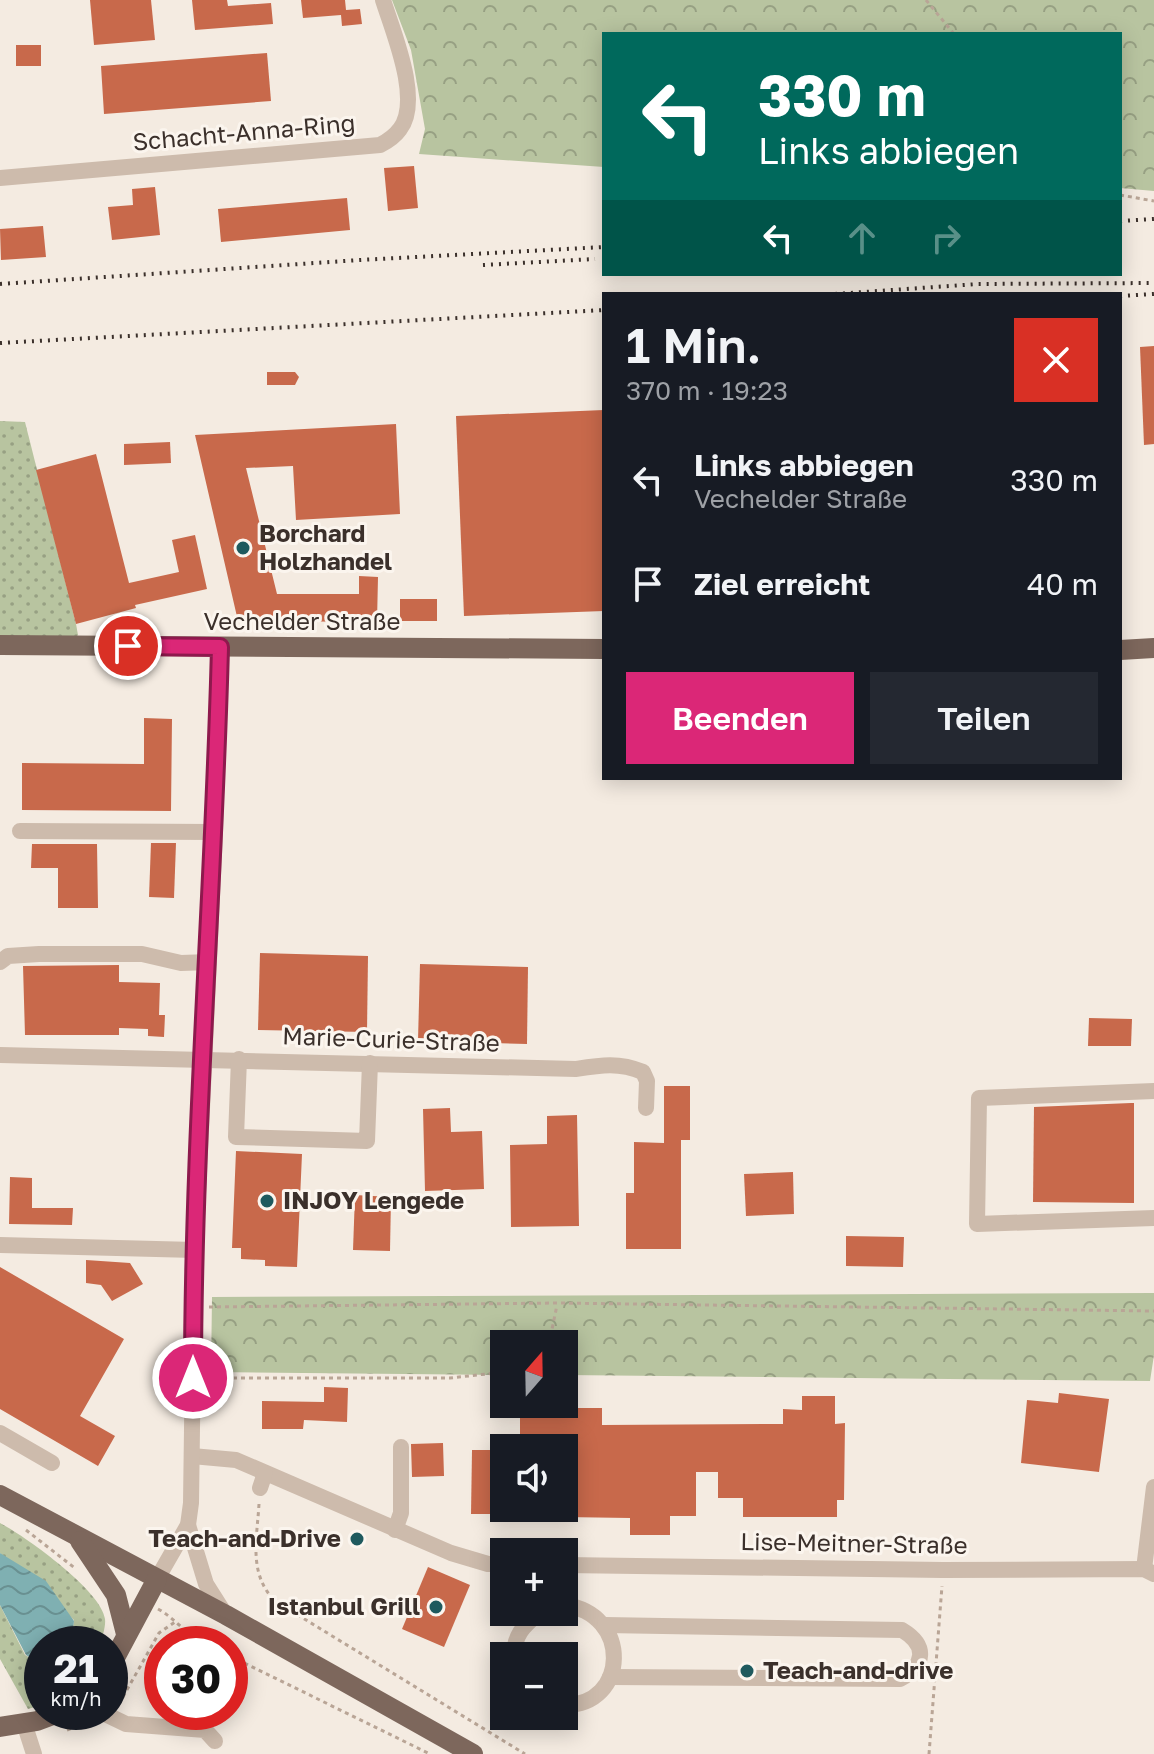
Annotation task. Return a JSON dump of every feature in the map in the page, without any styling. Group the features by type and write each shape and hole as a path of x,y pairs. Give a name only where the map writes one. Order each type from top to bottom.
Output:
{"main road":[{"name":"Vechelder Straße","path":"0,645 602,649"},
{"path":"1122,650 1154,648"},
{"path":"0,1495 226,1615 473,1754"},
{"path":"78,1537 116,1595 124,1626"},
{"path":"128,1630 157,1579"},
{"path":"0,1727 24,1723"}],"street":[{"name":"Schacht-Anna-Ring","path":"0,178 380,145 400,131 409,102 402,64 383,0"},
{"path":"220,647 215,832 195,1250 188,1525 206,1584 226,1615"},
{"path":"20,831 215,832"},
{"path":"0,962 8,956 39,954 142,954 181,963 209,962"},
{"name":"Marie-Curie-Straße","path":"0,1055 576,1069 605,1064 623,1065 643,1072 647,1081 646,1108"},
{"path":"239,1059 236,1137 353,1141 367,1141 370,1063"},
{"path":"1154,1091 979,1098 977,1224 1154,1218"},
{"path":"0,1245 195,1250"},
{"path":"0,1433 52,1463"},
{"path":"395,1530 401,1513 401,1447"},
{"path":"192,1456 236,1460 263,1480 451,1553 490,1564"},
{"path":"1149,1572 1154,1487"},
{"path":"157,1579 188,1525"},
{"name":"Lise-Meitner-Straße","path":"578,1565 1149,1572"},
{"path":"578,1606 605,1625 615,1651 610,1677 600,1691 578,1702"},
{"path":"605,1625 902,1630 915,1638 920,1647 920,1660 915,1671 900,1679 610,1677"},
{"path":"128,1724 205,1730 215,1741"},
{"path":"26,1730 34,1754"}],"path":[{"path":"926,0 952,32"},
{"path":"1122,195 1154,201"},
{"path":"194,1307 557,1303 1154,1311"},
{"path":"552,1330 557,1303"},
{"path":"193,1378 450,1378 490,1374"},
{"path":"263,1480 256,1568 265,1591 287,1611 525,1754"},
{"path":"17,1524 81,1573"},
{"path":"929,1754 943,1570"},
{"path":"144,1601 172,1617 180,1626"},
{"path":"248,1665 430,1754"}],"green space":[{"path":"392,0 1154,0 1154,191 1122,188 1122,32 602,32 602,167 419,154 425,129 411,50"},
{"path":"0,421 25,422 76,624 78,635 67,646 0,645"},
{"path":"1154,1293 1154,1355 1150,1381 578,1375 578,1330 490,1330 490,1375 211,1372 212,1297"},
{"path":"0,1523 61,1565 77,1580 101,1607 104,1626 73,1626 74,1620 0,1553"},
{"path":"0,1605 24,1653 24,1702 0,1659"}],"water":[{"path":"0,1553 46,1581 74,1621 73,1626 24,1626 24,1651 0,1605"}],"building":[{"path":"90,0 151,0 155,40 94,45"},
{"path":"192,0 227,0 228,6 271,3 273,24 195,30"},
{"path":"301,0 345,0 346,10 360,9 362,24 342,26 341,15 303,18"},
{"path":"16,45 41,45 41,66 16,66"},
{"path":"267,53 271,101 104,114 101,66"},
{"path":"414,166 418,208 388,211 384,168"},
{"path":"155,187 160,235 112,240 108,207 133,205 132,189"},
{"path":"347,198 350,230 221,242 218,209"},
{"path":"43,226 46,257 1,260 0,229"},
{"path":"1154,346 1154,444 1144,445 1140,347"},
{"path":"267,372 295,372 299,377 295,385 267,385"},
{"path":"602,410 602,611 464,616 456,416"},
{"name":"Borchard Holzhandel","path":"396,424 400,514 296,520 293,466 246,468 277,594 359,594 359,576 378,577 377,622 238,621 195,435"},
{"path":"170,442 171,463 124,465 124,444"},
{"path":"96,454 129,583 179,572 172,540 195,535 207,589 135,605 136,608 76,624 36,470"},
{"path":"400,599 437,599 437,621 400,621"},
{"path":"144,718 172,719 171,811 22,810 22,763 144,764"},
{"path":"151,843 176,843 174,898 149,897"},
{"path":"32,844 97,844 98,908 58,908 58,868 31,868"},
{"path":"260,953 368,956 367,1032 258,1030"},
{"path":"420,964 528,967 527,1044 418,1041"},
{"path":"119,965 119,982 160,983 159,1015 165,1015 164,1037 148,1036 148,1029 119,1028 119,1035 25,1035 23,966"},
{"path":"1089,1018 1132,1019 1131,1046 1088,1046"},
{"path":"664,1086 690,1086 690,1140 681,1140 681,1249 626,1249 626,1193 634,1193 634,1142 664,1143"},
{"path":"1134,1103 1134,1203 1033,1202 1034,1107"},
{"path":"450,1108 451,1132 482,1131 484,1189 425,1191 423,1109"},
{"path":"577,1115 579,1226 511,1227 510,1145 547,1144 547,1116"},
{"name":"INJOY Lengede","path":"236,1151 302,1154 297,1267 265,1266 265,1260 241,1259 241,1248 232,1248"},
{"path":"793,1172 794,1214 746,1216 744,1174"},
{"path":"10,1177 32,1178 32,1208 73,1208 72,1225 9,1224"},
{"path":"355,1195 391,1197 390,1251 353,1250"},
{"path":"846,1236 904,1237 903,1267 846,1266"},
{"path":"86,1260 130,1263 143,1284 112,1301 101,1285 86,1283"},
{"path":"0,1267 124,1339 80,1416 115,1436 98,1466 0,1409"},
{"path":"324,1387 348,1388 347,1422 304,1420 303,1429 262,1429 262,1401 324,1402"},
{"path":"1059,1393 1109,1399 1099,1472 1021,1463 1027,1400 1058,1403"},
{"path":"802,1396 835,1396 835,1424 845,1423 844,1500 837,1500 837,1517 743,1517 743,1498 718,1498 718,1472 696,1472 696,1516 670,1516 670,1535 630,1535 630,1518 578,1517 578,1434 520,1434 520,1418 578,1418 578,1408 602,1408 602,1425 783,1424 783,1409 802,1410"},
{"path":"443,1443 444,1476 412,1477 411,1444"},
{"path":"472,1450 490,1450 490,1514 471,1514"},
{"name":"Istanbul Grill","path":"428,1567 470,1585 444,1647 402,1629"}],"railway":[{"path":"1122,221 1154,219"},
{"path":"0,284 602,247"},
{"path":"483,265 595,259"},
{"path":"864,292 978,284 1154,283"},
{"path":"1122,296 1154,294"},
{"path":"0,343 602,310"}],"place":[{"name":"Borchard Holzhandel","path":"243,548"},
{"name":"INJOY Lengede","path":"267,1201"},
{"name":"Teach-and-Drive","path":"357,1539"},
{"name":"Istanbul Grill","path":"436,1607"},
{"name":"Teach-and-drive","path":"747,1671"}],"route":[{"path":"128,646 220,647 215,832 195,1250 193,1378"}]}
